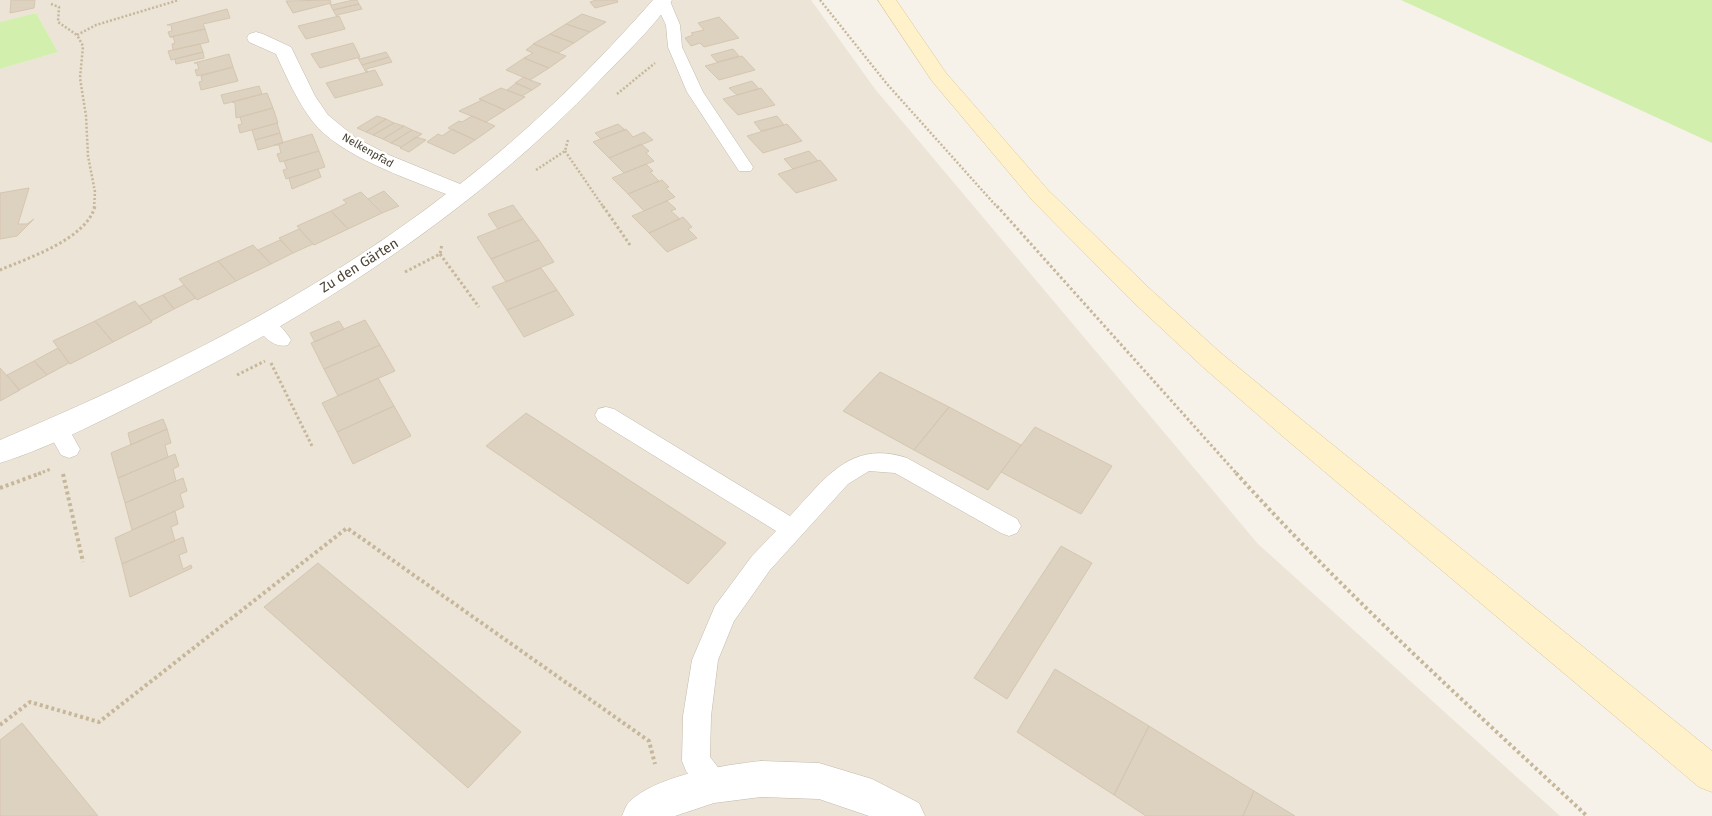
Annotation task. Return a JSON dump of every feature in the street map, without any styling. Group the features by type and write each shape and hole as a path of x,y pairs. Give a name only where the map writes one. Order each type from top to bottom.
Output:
{"main road":[{"path":"887,0 939,77 1021,173 1086,242 1140,294 1212,361 1712,774"}],"street":[{"name":"Zu den Gärten","path":"0,452 57,428 169,375 264,323 390,246 463,193 549,119 630,38 662,0"},
{"name":"Nelkenpfad","path":"256,38 284,52 310,104 321,118 349,142 381,160 463,193"},
{"path":"660,811 714,785 761,779 819,781 872,797 906,816"}],"lane":[{"path":"662,0 673,26 674,47 695,92 746,167"},
{"path":"264,323 281,340"},
{"path":"606,415 792,530"},
{"path":"57,428 69,449"},
{"path":"714,785 696,761 697,716 705,660 724,614 761,563 840,478 866,462 899,464 1009,526"}],"path":[{"path":"77,35 96,25 179,0"},
{"path":"820,0 893,91 1288,531 1454,692 1587,816"},
{"path":"0,270 38,254 80,228 92,215 95,204 80,83 79,61 83,46 77,35 58,22 59,7 51,4"},
{"path":"617,94 674,47"},
{"path":"571,134 565,151 630,245"},
{"path":"440,254 479,307"},
{"path":"269,358 313,448"},
{"path":"0,488 43,474 55,467"},
{"path":"63,473 83,562"},
{"path":"0,726 30,702 99,722 347,528 649,741 660,811"}],"shaded area":[{"path":"0,0 811,0 875,89 1258,544 1560,816 0,816 0,69 58,52 36,13 0,22"}],"green space":[{"path":"1401,0 1712,0 1712,143"},
{"path":"36,13 58,52 0,69 0,22"}],"building":[{"path":"11,0 35,0 34,8 10,13"},
{"path":"330,0 331,3 293,13 286,1"},
{"path":"357,0 359,4 333,10 330,4 332,5"},
{"path":"596,0 617,0 618,2 595,8 590,2"},
{"path":"359,4 362,9 337,15 337,17 333,10"},
{"path":"227,9 230,18 203,24 205,29 170,37 168,32 172,31 171,25 167,25"},
{"path":"582,14 606,22 590,32 566,24"},
{"path":"339,16 345,29 306,39 298,26"},
{"path":"719,17 739,38 704,47 700,43 691,46 685,38 693,35 691,33 704,30 698,23"},
{"path":"566,24 590,32 574,43 550,34"},
{"path":"205,29 209,42 173,50 172,44 175,43 173,37 170,37"},
{"path":"550,34 574,43 558,53 533,44"},
{"path":"353,43 360,57 320,68 311,54"},
{"path":"200,44 203,52 171,60 168,51"},
{"path":"534,44 566,56 549,68 524,58 533,53 526,50"},
{"path":"733,49 739,56 717,62 711,55"},
{"path":"203,52 204,58 176,64 175,59"},
{"path":"386,52 389,57 362,65 358,58 360,59"},
{"path":"229,54 233,67 197,76 195,70 199,69 197,63 194,63"},
{"path":"742,56 755,70 719,80 705,66"},
{"path":"389,57 392,62 366,69 368,72 366,72 362,65"},
{"path":"524,58 549,68 530,80 506,70"},
{"path":"233,67 238,81 201,90 199,82 202,81 201,76"},
{"path":"375,70 383,85 335,98 326,83"},
{"path":"524,77 541,84 532,90 515,83"},
{"path":"752,81 759,89 737,95 729,88"},
{"path":"516,83 532,90 522,96 507,90"},
{"path":"259,86 262,94 224,104 221,95"},
{"path":"501,88 525,97 505,110 479,99"},
{"path":"761,88 775,105 738,115 723,99"},
{"path":"267,93 273,108 236,118 235,103 232,102"},
{"path":"482,100 505,110 486,122 459,111"},
{"path":"273,108 278,123 240,133 238,125 242,124 240,117"},
{"path":"377,116 386,119 366,132 357,128"},
{"path":"472,116 495,126 475,140 448,128 459,121 462,122"},
{"path":"777,116 784,125 761,131 754,122"},
{"path":"386,119 394,123 373,135 366,132"},
{"path":"277,123 280,133 255,140 252,130"},
{"path":"394,123 404,126 383,139 373,135"},
{"path":"618,124 625,130 601,139 595,133"},
{"path":"787,124 802,141 763,153 747,136"},
{"path":"404,126 412,130 391,143 383,139"},
{"path":"452,129 475,140 454,154 427,142 438,134 442,136"},
{"path":"626,129 633,137 644,132 653,140 609,158 593,142"},
{"path":"412,130 422,134 401,147 391,143"},
{"path":"280,133 283,143 258,150 255,140"},
{"path":"312,134 319,151 280,162 277,154 281,153 279,145 274,145"},
{"path":"416,137 426,140 409,152 400,148"},
{"path":"641,144 649,151 646,153 654,161 624,173 609,158"},
{"path":"319,151 325,167 286,179 283,170 287,169 284,161"},
{"path":"809,151 818,161 793,169 784,159"},
{"path":"820,160 837,180 796,193 778,174"},
{"path":"646,164 653,171 650,172 659,181 628,194 612,178"},
{"path":"318,169 321,177 292,189 289,178"},
{"path":"662,180 669,187 666,188 675,197 644,211 628,194"},
{"path":"29,188 18,224 27,224 34,219 17,236 0,239 0,193"},
{"path":"384,191 399,206 382,213 368,199"},
{"path":"361,192 382,213 348,229 331,211 347,203 343,200"},
{"path":"667,201 676,209 671,211 680,219 649,233 632,216"},
{"path":"513,205 523,219 498,229 488,214"},
{"path":"331,211 348,229 314,245 297,226"},
{"path":"683,217 692,227 688,229 697,238 667,252 649,233"},
{"path":"523,219 539,240 491,259 477,237"},
{"path":"299,229 313,244 293,253 279,238"},
{"path":"280,240 293,253 271,264 258,250"},
{"path":"539,240 554,262 506,282 491,259"},
{"path":"253,245 271,264 236,281 218,261"},
{"path":"218,261 236,281 197,300 179,279"},
{"path":"541,268 557,290 507,310 492,287"},
{"path":"184,285 196,298 174,309 163,295"},
{"path":"557,290 574,315 524,337 507,310"},
{"path":"163,295 174,309 151,321 139,306"},
{"path":"135,301 152,322 113,342 95,321"},
{"path":"365,320 380,345 324,369 311,343"},
{"path":"95,321 113,342 70,364 53,341"},
{"path":"339,321 344,329 315,342 310,333"},
{"path":"380,345 395,371 338,396 324,369"},
{"path":"58,348 69,363 47,375 34,361"},
{"path":"34,361 47,375 19,390 7,375"},
{"path":"0,368 20,390 0,401"},
{"path":"880,372 949,407 914,450 843,411"},
{"path":"378,378 394,406 337,432 322,403"},
{"path":"394,406 411,436 353,464 337,432"},
{"path":"949,407 1021,445 988,490 914,450"},
{"path":"526,413 726,543 688,584 486,446"},
{"path":"163,419 167,429 131,445 128,433"},
{"path":"1035,427 1112,466 1081,514 1001,472"},
{"path":"167,429 171,443 165,445 168,457 118,478 111,453"},
{"path":"175,454 179,466 173,469 176,481 125,503 118,478"},
{"path":"183,478 187,491 180,494 184,507 132,530 125,503"},
{"path":"175,511 178,524 171,527 175,541 122,564 115,538"},
{"path":"183,537 187,552 179,555 183,569 191,565 192,568 130,597 122,564"},
{"path":"1061,546 1092,563 1007,699 974,678"},
{"path":"318,563 521,732 468,788 264,607"},
{"path":"1055,669 1149,726 1114,795 1017,732"},
{"path":"22,723 98,816 0,816 0,740"},
{"path":"1149,726 1254,791 1243,816 1146,816 1114,795"},
{"path":"1254,791 1295,816 1243,816"}]}
